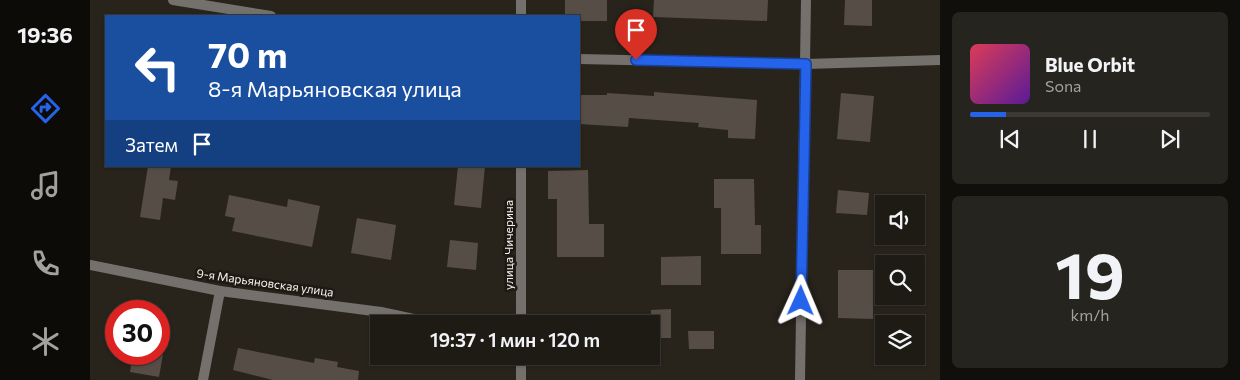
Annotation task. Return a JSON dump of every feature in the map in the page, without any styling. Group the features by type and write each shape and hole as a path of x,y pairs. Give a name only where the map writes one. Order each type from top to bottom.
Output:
{"street":[{"path":"173,0 265,15"},
{"path":"521,0 521,15"},
{"path":"800,380 806,0"},
{"path":"580,59 806,64 940,60"},
{"name":"улица Чичерина","path":"521,167 521,315"},
{"name":"9-я Марьяновская улица","path":"90,265 220,291 395,315"},
{"path":"202,380 220,291"},
{"path":"521,365 522,380"}],"building":[{"path":"565,0 607,0 607,21 580,21 580,15 565,15"},
{"path":"654,0 768,0 767,21 653,17"},
{"path":"845,0 872,0 872,26 844,25"},
{"path":"654,92 757,100 755,139 728,138 728,130 698,127 699,123 629,118 628,127 580,124 580,95 607,95 607,93 654,96"},
{"path":"841,93 874,96 870,142 837,139"},
{"path":"148,167 171,167 169,180 178,181 175,200 163,198 160,220 140,217"},
{"path":"458,167 485,167 481,208 454,205"},
{"path":"588,170 589,224 604,224 604,257 557,257 557,199 548,199 548,171"},
{"path":"714,179 754,179 755,225 761,225 761,254 721,254 721,208 714,208"},
{"path":"838,190 869,193 867,215 836,213"},
{"path":"229,195 287,207 288,199 320,206 312,247 232,231 235,218 225,216"},
{"path":"357,218 396,225 391,260 351,253"},
{"path":"450,240 478,243 476,270 447,267"},
{"path":"701,256 701,285 661,285 661,257"},
{"path":"838,270 873,270 873,319 838,318"},
{"path":"671,309 671,338 660,338 660,315 651,315 651,310"},
{"path":"688,331 714,331 714,349 689,349"},
{"path":"238,348 314,363 315,358 338,362 337,367 359,371 358,380 273,380 233,370"},
{"path":"131,365 161,365 159,377 130,372"}],"route":[{"path":"636,60 806,64 801,301"}]}
